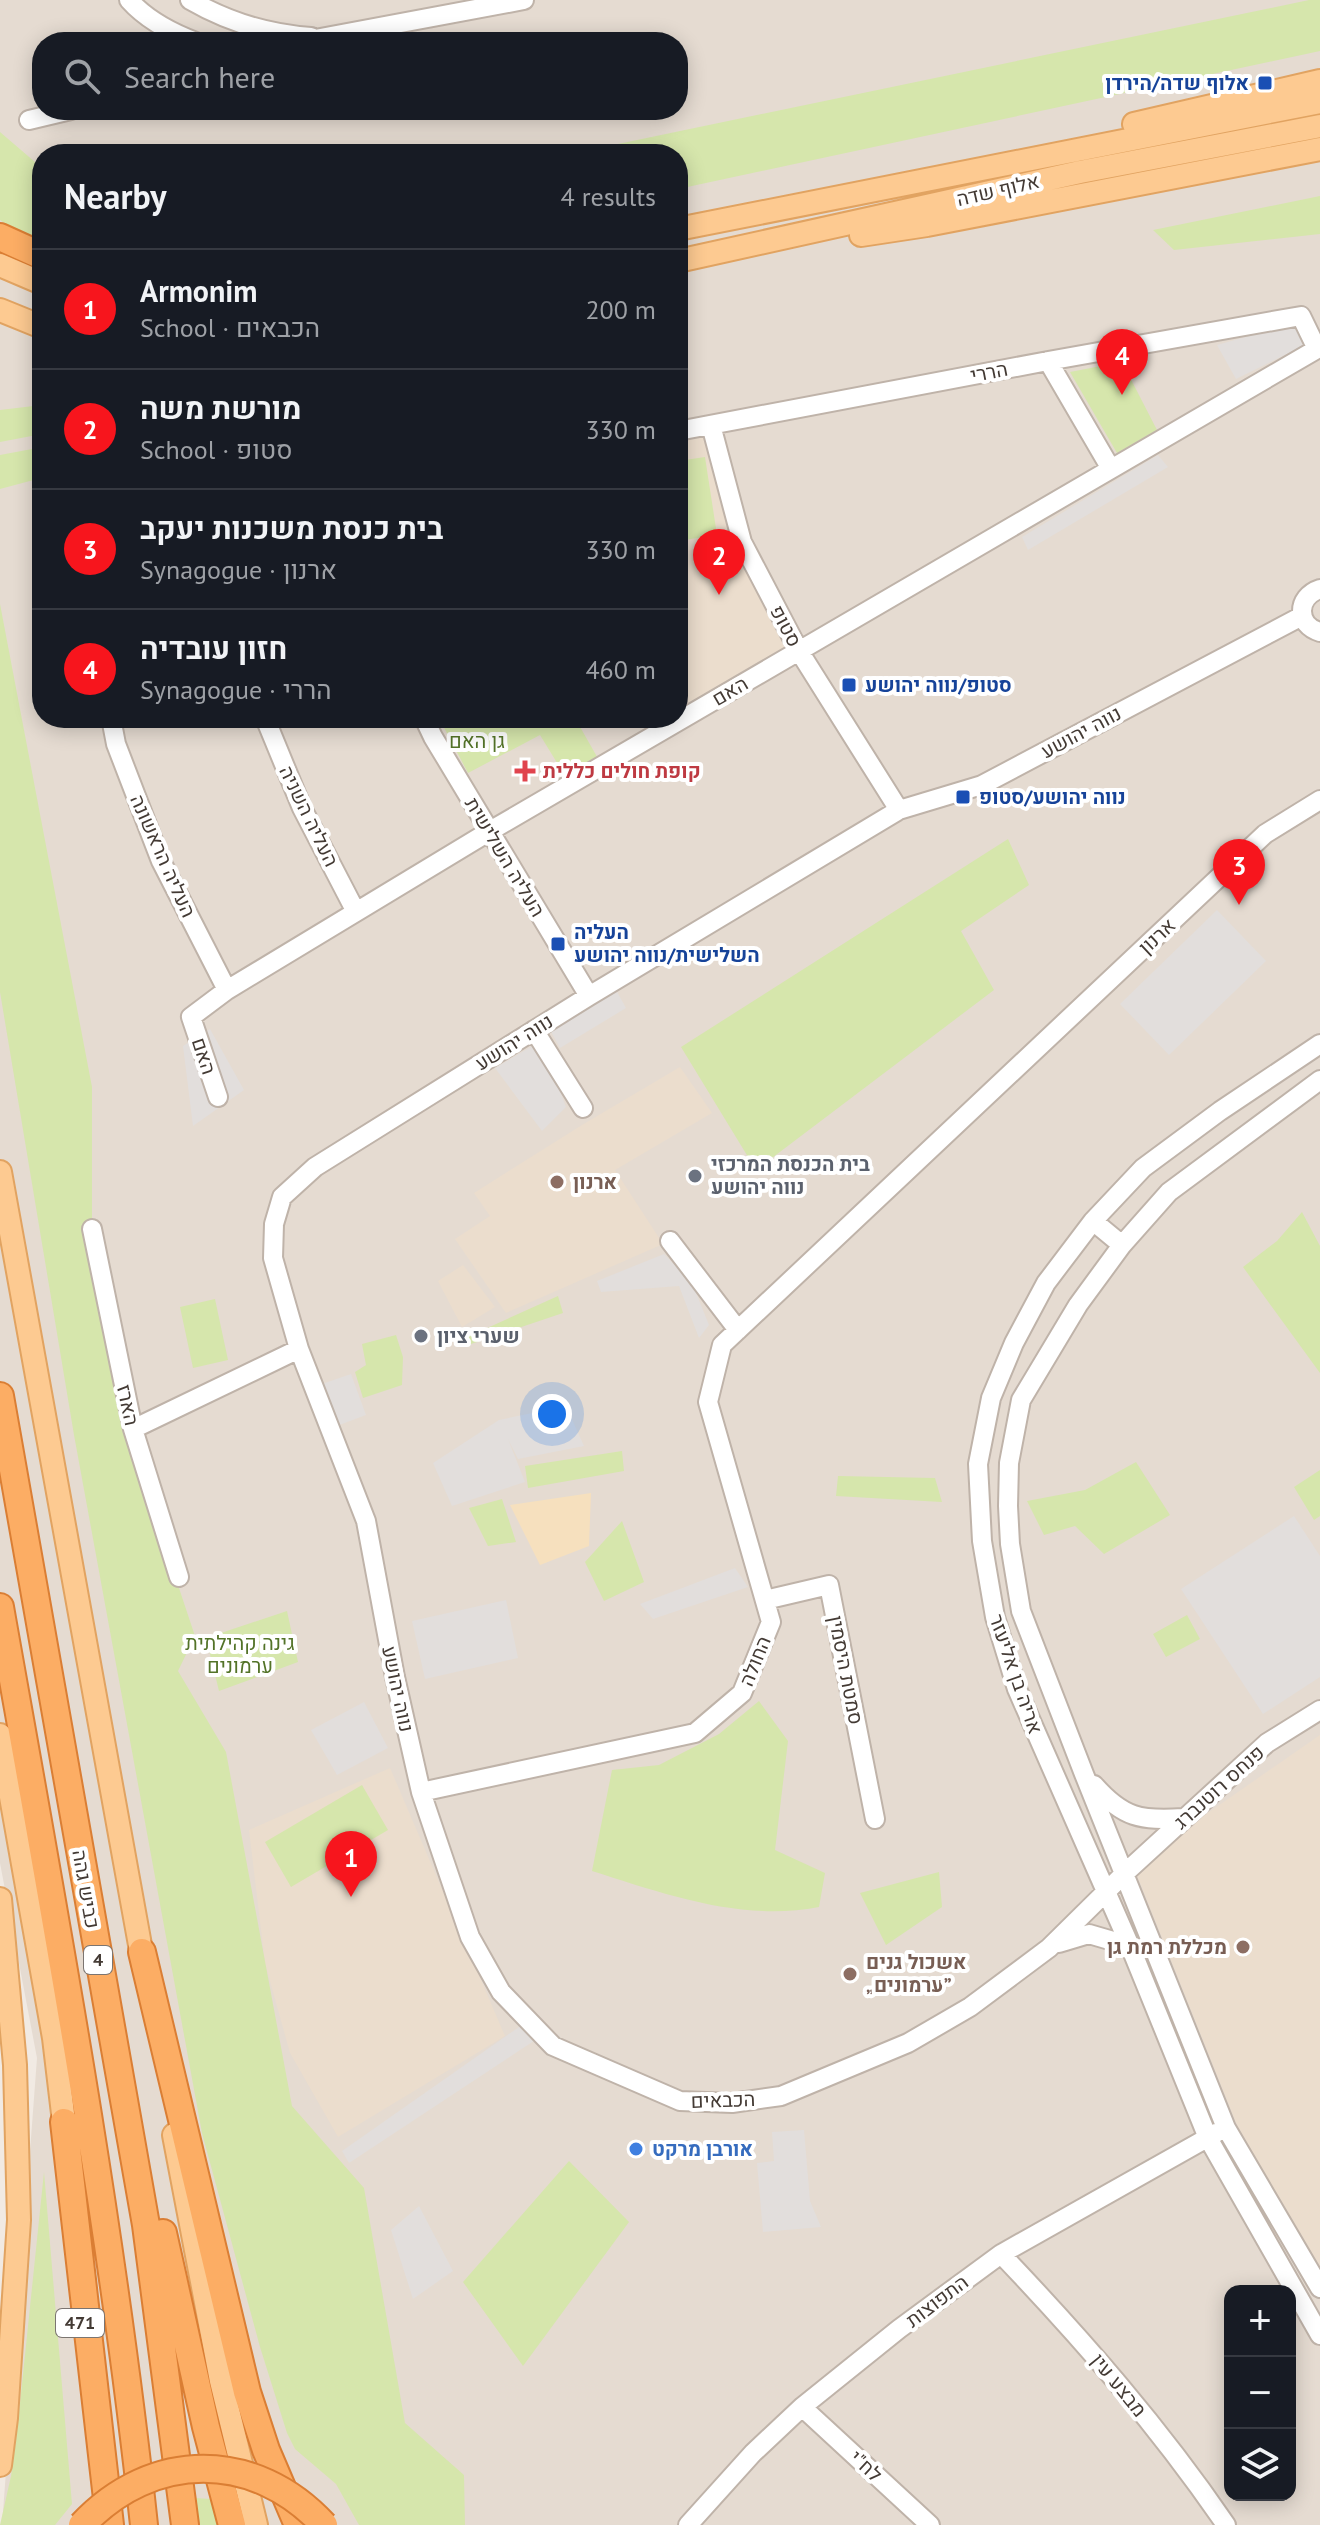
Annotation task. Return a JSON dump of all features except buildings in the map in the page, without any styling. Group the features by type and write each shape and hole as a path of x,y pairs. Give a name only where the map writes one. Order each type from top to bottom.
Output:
{"highway":[{"path":"0,237 32,251"},
{"name":"כביש גהה","path":"0,1396 153,2273 185,2525"},
{"name":"כביש גהה","path":"0,1607 92,2139 118,2313 144,2525"},
{"path":"93,1930 206,2427 232,2525"},
{"path":"142,1952 247,2392 266,2450 298,2525"},
{"path":"64,2122 110,2525"},
{"name":"471","path":"64,2122 95,2525"},
{"path":"82,2525 106,2502 132,2486 170,2471 206,2468 230,2470 268,2482 303,2504 324,2525"}],"main road":[{"path":"688,226 1320,81"},
{"name":"אלוף שדה","path":"688,227 1320,102"},
{"name":"אלוף שדה","path":"688,260 1080,172 1320,126"},
{"path":"688,261 927,225 1320,149"},
{"path":"0,265 32,279"},
{"path":"0,310 32,323"},
{"path":"0,1172 209,2319 256,2525"},
{"path":"0,1735 54,2038 64,2122"},
{"path":"0,1899 15,2065 19,2220 0,2465"}],"street":[{"path":"129,0 174,32"},
{"path":"190,0 217,15 270,32"},
{"path":"351,32 524,0"},
{"name":"הררי","path":"688,429 1301,316"},
{"name":"האם","path":"688,716 1317,349 1301,316"},
{"path":"1048,361 1111,469"},
{"name":"סטופ","path":"711,425 742,542 799,651 899,810"},
{"path":"1320,589 1306,597 1301,609 1310,628 1320,632"},
{"name":"נווה יהושע","path":"421,1792 395,1677 366,1521 299,1349 273,1258 274,1224 282,1197 315,1167 589,996 899,810 982,785 1302,616"},
{"name":"העליה הראשונה","path":"113,728 116,744 161,861 227,990"},
{"name":"העליה השניה","path":"269,728 302,808 356,912"},
{"name":"העליה השלישית","path":"429,728 589,996"},
{"name":"האם","path":"218,1097 191,1017 227,990 667,728"},
{"name":"ארנון","path":"722,1345 1265,834 1320,800"},
{"path":"534,1030 583,1108"},
{"name":"אריה בן אליעזר","path":"1320,1044 1143,1168 1093,1221 1046,1283 1014,1343 991,1398 978,1464 982,1541 995,1617 1017,1689 1130,1946 1208,2138 1320,2335"},
{"path":"1302,1055 1320,1081"},
{"name":"אריה בן אליעזר","path":"1320,1081 1169,1192 1122,1245 1070,1316 1021,1400 1009,1463 1010,1544 1021,1611 1226,2128 1320,2288"},
{"path":"1093,1221 1122,1245"},
{"name":"הארז","path":"92,1229 133,1429 179,1577"},
{"path":"670,1241 738,1330"},
{"name":"החולה","path":"421,1792 695,1733 742,1693 771,1622 708,1402 722,1345"},
{"path":"133,1429 299,1349"},
{"name":"סמטת היסמין","path":"765,1600 829,1585 875,1819"},
{"name":"פנחס רוטנברג","path":"1125,1873 1267,1743 1320,1710"},
{"path":"1084,1774 1111,1804 1132,1816 1156,1820 1183,1818"},
{"name":"הכבאים","path":"421,1792 470,1937 501,1992 553,2046 680,2101 732,2103 781,2096 908,2043 970,2007 1049,1948 1125,1873"},
{"path":"1049,1948 1089,1934 1130,1946"},
{"name":"התפוצות","path":"688,2525 753,2453 802,2407 899,2329 1001,2254 1226,2128"},
{"name":"מבצע עין","path":"1001,2254 1082,2340 1185,2465 1226,2525"},
{"name":"לח\"י","path":"802,2407 930,2525"}],"shaded area":[{"path":"0,0 1320,0 1320,2525 2,2525 37,2058 0,1863"},
{"path":"1295,323 1307,344 1236,379 1217,345"},
{"path":"707,436 735,542 785,648 688,704 688,440"},
{"path":"1158,455 1168,467 1028,550 1022,537"},
{"path":"1217,910 1266,961 1169,1055 1120,1004"},
{"path":"616,990 626,1008 560,1048 550,1030"},
{"path":"210,1029 244,1090 193,1126 183,1046"},
{"path":"541,1041 566,1107 542,1131 495,1068"},
{"name":"ארנון","path":"680,1067 712,1113 615,1170 663,1244 506,1313 455,1239 490,1216 474,1193"},
{"path":"664,1254 692,1283 709,1325 699,1338 679,1286 601,1292 597,1281"},
{"path":"463,1265 495,1307 462,1327 438,1281"},
{"path":"351,1374 366,1415 334,1427 319,1385"},
{"path":"566,1406 584,1446 518,1459 508,1439 525,1482 452,1506 433,1463 499,1420"},
{"path":"1294,1516 1320,1556 1320,1677 1263,1714 1181,1589"},
{"path":"735,1568 748,1587 653,1619 640,1604"},
{"path":"506,1600 518,1658 425,1679 412,1621"},
{"path":"364,1702 388,1748 337,1775 311,1730"},
{"name":"מכללת רמת גן","path":"1320,1735 1320,2272 1237,2125 1133,1865"},
{"path":"390,1768 505,2036 338,2137 290,2053 265,1963 249,1830"},
{"path":"529,2020 543,2035 349,2163 342,2151"},
{"path":"804,2130 810,2201 821,2227 763,2232 757,2163 774,2161 772,2132"},
{"path":"419,2206 453,2271 413,2299 391,2230"}],"green space":[{"path":"1320,0 1320,51 688,187 688,144 618,144"},
{"path":"0,132 32,159 32,238 0,220"},
{"path":"1320,196 1320,234 1174,250 1153,230"},
{"path":"1122,362 1157,430 1117,453 1070,372"},
{"path":"32,406 32,436 0,442 0,410"},
{"path":"32,449 32,480 0,489 0,455"},
{"path":"705,457 717,535 688,539 688,460"},
{"path":"0,604 92,1087 92,1229 168,1555 195,1636 178,1671 226,1752 292,2106 364,2188 405,2423 464,2475 465,2525 359,2525 336,2484 295,2449 260,2347 202,2133 74,1435 0,992"},
{"name":"גן האם","path":"444,728 581,728 600,762 567,779 540,735 468,773"},
{"path":"1008,839 1029,885 961,931 994,990 756,1170 681,1047"},
{"path":"1302,1212 1320,1246 1320,1373 1243,1267 1277,1241"},
{"path":"558,1296 563,1313 468,1345 465,1338"},
{"path":"215,1299 228,1360 193,1368 180,1307"},
{"path":"396,1335 403,1357 402,1385 363,1398 355,1372 366,1365 362,1344"},
{"path":"622,1451 624,1471 528,1488 525,1466"},
{"path":"1136,1462 1170,1515 1104,1554 1075,1526 1044,1535 1027,1501 1085,1490"},
{"path":"1320,1470 1320,1516 1314,1520 1294,1487"},
{"path":"838,1476 935,1478 942,1502 836,1496"},
{"path":"502,1499 516,1542 488,1546 469,1508"},
{"path":"622,1521 644,1582 604,1601 585,1562"},
{"name":"גינה קהילתית ערמונים","path":"287,1611 298,1662 219,1691 206,1638"},
{"path":"1187,1615 1200,1639 1166,1657 1153,1634"},
{"path":"759,1701 788,1741 775,1850 825,1873 819,1907 790,1911 732,1908 675,1896 592,1871 612,1770 659,1765 719,1734"},
{"path":"362,1785 388,1830 291,1887 265,1842"},
{"path":"939,1872 942,1907 886,1945 860,1893"},
{"path":"569,2161 629,2222 523,2366 463,2282"},
{"path":"44,2172 72,2504 55,2525 0,2525 17,2432"},
{"path":"194,2498 211,2499 219,2525 197,2525"}],"sand":[{"path":"591,1493 589,1546 540,1565 510,1505"}],"place":[{"name":"אלוף שדה/הירדן","path":"1265,83"},
{"name":"חזון עובדיה","path":"1122,395"},
{"name":"מורשת משה","path":"719,595"},
{"name":"סטופ/נווה יהושע","path":"849,685"},
{"name":"קופת חולים כללית","path":"525,771"},
{"name":"נווה יהושע/סטופ","path":"963,797"},
{"name":"בית כנסת משכנות יעקב","path":"1239,905"},
{"name":"העליה השלישית/נווה יהושע","path":"558,944"},
{"name":"בית הכנסת המרכזי נווה יהושע","path":"695,1176"},
{"name":"ארנון","path":"557,1182"},
{"name":"שערי ציון","path":"421,1336"},
{"name":"Armonim","path":"351,1897"},
{"name":"מכללת רמת גן","path":"1243,1947"},
{"name":"אשכול גנים „ערמונים”","path":"850,1974"},
{"name":"אורבן מרקט","path":"636,2149"}]}
